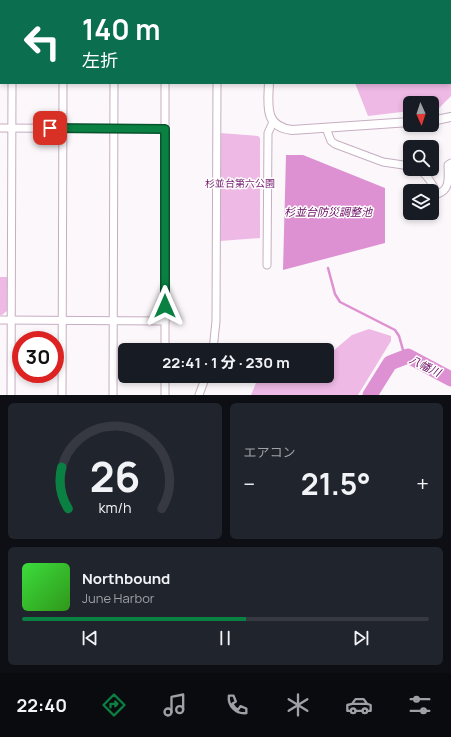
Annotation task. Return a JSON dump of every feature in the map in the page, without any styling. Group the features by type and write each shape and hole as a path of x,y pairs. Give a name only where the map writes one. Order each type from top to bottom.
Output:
{"street":[{"path":"11,395 12,84"},
{"path":"62,395 63,84"},
{"path":"113,395 114,84"},
{"path":"165,84 165,343"},
{"path":"214,343 216,321 217,84"},
{"path":"269,84 268,108 270,115 273,122 278,127 285,130 403,122"},
{"path":"439,120 451,117"},
{"path":"267,265 268,132 273,122"},
{"path":"0,128 165,129"},
{"path":"326,128 331,141 335,144 383,162 403,165"},
{"path":"427,176 434,185 437,194 443,192 448,186 448,165 451,163"},
{"path":"0,320 165,321"},
{"path":"165,383 165,395"},
{"path":"199,395 203,383"}],"green space":[{"path":"355,84 451,84 451,96 439,108 439,96 403,96 403,112 368,116"},
{"name":"杉並台第六公園","path":"220,133 258,136 260,138 260,238 220,241"},
{"path":"0,277 8,277 8,310 2,315 0,315"},
{"path":"369,329 391,336 391,341 358,395 251,395 256,383 334,383 334,350 352,335"}],"water":[{"name":"杉並台防災調整池","path":"286,155 303,155 385,188 385,243 283,270"}],"waterway":[{"path":"328,268 335,294 340,302 395,330 399,336 405,357"},
{"name":"八幡川","path":"370,395 390,363 408,356 451,379"}],"route":[{"path":"50,128 165,129 165,306"}]}
